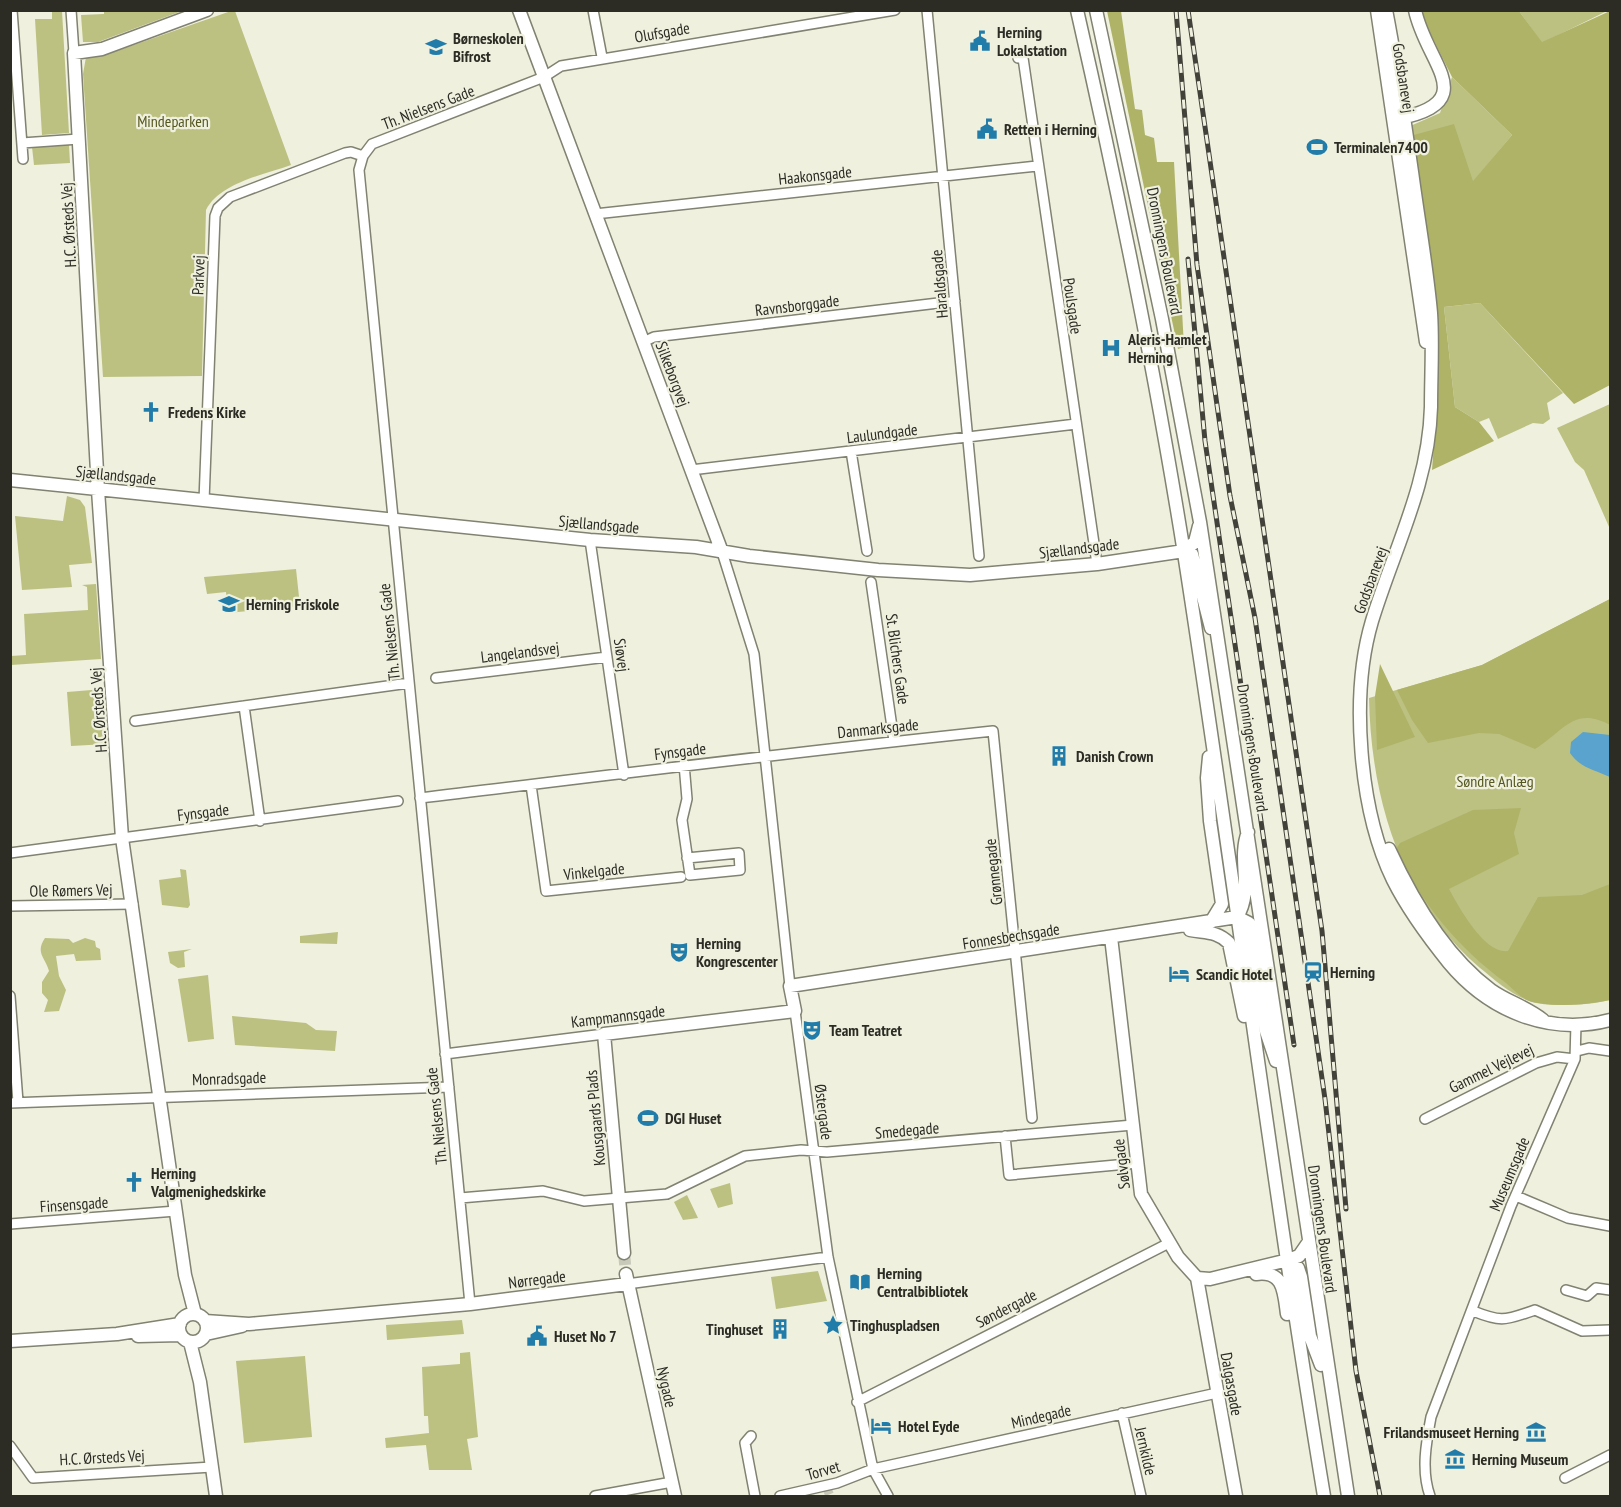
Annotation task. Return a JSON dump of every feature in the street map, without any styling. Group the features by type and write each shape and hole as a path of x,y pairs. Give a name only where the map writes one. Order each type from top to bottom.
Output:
{"street":[{"path":"12,10 23,159"},
{"name":"H.C. Ørsteds Vej","path":"71,10 98,489 122,838 161,1095 216,1497"},
{"path":"74,53 102,49 207,10"},
{"name":"Silkeborgvej","path":"519,10 722,552 753,648 766,756"},
{"path":"593,10 602,57"},
{"name":"Olufsgade","path":"544,77 561,66 602,57 896,10"},
{"name":"Haraldsgade","path":"927,10 945,176 979,556"},
{"path":"1077,10 1113,168 1184,551 1304,1376 1324,1497"},
{"name":"Dronningens Boulevard","path":"1096,10 1153,274 1200,522 1348,1497"},
{"name":"Godsbanevej","path":"1377,10 1399,118"},
{"name":"Godsbanevej","path":"1386,10 1420,318 1430,364 1429,431 1422,477 1413,510 1371,624 1362,677 1361,737 1371,809 1405,882 1440,938 1491,990 1533,1011 1543,1020 1576,1024"},
{"path":"1399,118 1433,109 1439,104 1443,95 1444,83 1415,10"},
{"name":"Poulsgade","path":"1018,58 1023,58 1096,564"},
{"name":"Th. Nielsens Gade","path":"470,1304 359,170 363,156 372,144 544,77"},
{"path":"22,142 79,139"},
{"name":"Parkvej","path":"204,501 215,216 218,208 230,197 345,153 351,152 363,156"},
{"name":"Haakonsgade","path":"595,214 1037,165"},
{"name":"Ravnsborggade","path":"644,342 654,338 955,301"},
{"name":"Laulundgade","path":"691,470 1076,424"},
{"path":"851,451 867,551"},
{"name":"Sjællandsgade","path":"10,480 393,521 590,540 696,547 878,570 970,575 1096,564 1184,551"},
{"path":"1184,551 1195,542 1200,522"},
{"name":"Siøvej","path":"590,540 624,775"},
{"path":"1184,551 1192,554 1197,565 1208,619 1221,650"},
{"name":"St. Blichers Gade","path":"871,582 894,741"},
{"name":"Langelandsvej","path":"436,678 607,657"},
{"path":"135,721 409,683"},
{"path":"244,706 261,821"},
{"name":"Danmarksgade","path":"766,756 993,731"},
{"name":"Grønnegade","path":"993,731 1032,1118"},
{"path":"1211,922 1222,904 1207,778 1212,738"},
{"name":"Fynsgade","path":"420,798 624,775 684,764 766,756"},
{"name":"Østergade","path":"766,756 790,986 828,1257 873,1469 888,1497"},
{"path":"684,764 687,799 682,820 687,858 690,875 740,870 739,852 687,858"},
{"name":"Vinkelgade","path":"531,784 546,891 681,878"},
{"name":"Fynsgade","path":"10,853 398,801"},
{"path":"1237,917 1245,903 1242,847 1248,831"},
{"name":"Ole Rømers Vej","path":"10,906 133,904"},
{"path":"1237,917 1249,923 1266,1031 1286,1091"},
{"name":"Fonnesbechsgade","path":"790,986 1180,928 1237,917"},
{"path":"1180,928 1213,932 1221,935 1229,943 1246,1028 1257,1049"},
{"name":"Sølvgade","path":"1111,937 1141,1194 1169,1243 1183,1264 1197,1278"},
{"path":"11,999 14,1102"},
{"name":"Kampmannsgade","path":"445,1053 795,1011"},
{"path":"1576,1024 1611,1020"},
{"name":"Museumsgade","path":"1430,1497 1426,1483 1425,1450 1431,1417 1516,1196 1576,1055 1576,1024"},
{"name":"Kousgaards Plads","path":"604,1034 624,1253"},
{"path":"1576,1055 1589,1048 1611,1052"},
{"name":"Gammel Vejlevej","path":"1425,1119 1536,1063 1576,1055"},
{"name":"Monradsgade","path":"14,1102 449,1086"},
{"name":"Smedegade","path":"813,1151 827,1152 1133,1125"},
{"path":"1005,1136 1009,1175 1138,1163"},
{"path":"460,1198 524,1191 543,1191 584,1201 668,1194 745,1156 813,1151"},
{"path":"1516,1196 1568,1218 1611,1226"},
{"name":"Finsensgade","path":"10,1224 176,1211"},
{"name":"Søndergade","path":"857,1402 1169,1243"},
{"path":"1234,1274 1299,1256 1308,1243"},
{"name":"Nørregade","path":"10,1341 249,1324 470,1304 627,1279 828,1257"},
{"path":"1287,1260 1298,1268 1301,1277 1310,1336 1330,1390"},
{"path":"1197,1278 1269,1272 1275,1275 1285,1299 1293,1357 1304,1376"},
{"name":"Dalgasgade","path":"1197,1278 1236,1497"},
{"name":"Nygade","path":"627,1279 675,1497"},
{"path":"1566,1290 1587,1296 1596,1288 1611,1290"},
{"path":"1473,1311 1495,1320 1504,1320 1535,1310 1582,1331 1611,1330"},
{"name":"Mindegade","path":"873,1469 1217,1393"},
{"name":"Jernkilde","path":"1122,1413 1141,1497"},
{"path":"751,1436 745,1443 755,1497"},
{"name":"H.C. Ørsteds Vej","path":"10,1446 33,1478 212,1467"},
{"path":"1565,1478 1611,1455"},
{"name":"Torvet","path":"780,1497 837,1484 873,1469"},
{"path":"595,1497 672,1482"}],"green space":[{"path":"104,10 182,11 98,42 83,42 81,15 104,14"},
{"path":"52,11 62,11 69,133 42,135 35,19 52,19"},
{"name":"Mindeparken","path":"235,11 291,165 243,181 221,193 206,210 202,376 103,377 83,74 86,57 108,54"},
{"path":"1107,11 1121,11 1135,109 1142,110 1145,135 1154,138 1157,162 1174,162 1184,347 1178,349"},
{"path":"1421,11 1519,11 1542,42 1610,11 1610,385 1574,404 1480,303 1444,307 1455,407 1479,422 1494,441 1432,470 1436,416 1410,136 1454,124 1473,181 1512,135 1452,77"},
{"path":"1519,11 1607,11 1542,43"},
{"path":"1452,77 1512,135 1473,182 1410,136 1408,127 1440,113"},
{"path":"69,145 70,163 34,165 32,147"},
{"path":"1480,303 1563,393 1547,403 1550,419 1543,424 1533,423 1498,439 1489,418 1479,422 1455,407 1444,307"},
{"path":"1610,404 1610,529 1584,470 1575,462 1557,428"},
{"path":"67,496 80,500 85,507 92,563 69,565 72,587 22,590 15,516 63,521"},
{"path":"296,569 300,606 228,613 226,592 207,594 204,577"},
{"path":"96,584 101,659 11,665 11,656 26,655 24,614 88,610 87,587 82,585"},
{"name":"Søndre Anlæg","path":"1610,599 1610,1000 1570,1005 1547,1005 1515,995 1480,968 1453,941 1430,911 1411,879 1384,810 1371,736 1369,698 1482,665"},
{"path":"1610,599 1610,725 1598,720 1578,719 1535,749 1499,734 1479,733 1428,743 1412,720 1397,690 1482,665"},
{"path":"1380,664 1415,737 1377,750 1375,696"},
{"path":"104,689 107,744 71,746 67,692"},
{"path":"1521,808 1514,833 1519,854 1449,889 1481,937 1499,950 1508,951 1538,897 1582,895 1610,884 1610,1000 1561,1005 1541,1004 1522,997 1488,969 1442,923 1417,888 1396,849 1400,843 1473,810"},
{"path":"180,869 186,870 190,905 188,908 162,905 159,880 181,877"},
{"path":"338,932 337,944 300,943 300,936"},
{"path":"45,938 69,939 73,943 85,938 95,941 96,947 100,949 101,960 76,961 74,954 56,956 59,976 66,990 59,1011 44,1012 48,1000 42,993 42,982 49,971 41,951"},
{"path":"192,949 184,952 185,967 178,968 170,963 168,952"},
{"path":"208,975 214,1039 188,1042 178,979"},
{"path":"232,1016 306,1023 316,1030 337,1031 335,1051 235,1045"},
{"path":"730,1183 733,1204 718,1208 710,1189"},
{"path":"687,1195 698,1218 683,1220 674,1202"},
{"path":"818,1271 827,1301 776,1309 771,1277"},
{"path":"462,1320 464,1334 387,1340 386,1325"},
{"path":"470,1352 478,1437 467,1439 472,1470 429,1470 426,1445 386,1448 385,1438 429,1433 428,1416 424,1416 422,1367 460,1364 460,1353"},
{"path":"305,1356 312,1437 244,1443 236,1361"}],"water":[{"path":"1583,732 1610,735 1610,777 1583,765 1570,753 1571,742"}],"tunnel":[{"path":"624,1253 626,1274"},
{"path":"826,1486 830,1496"}],"railway":[{"path":"1176,10 1197,265 1230,496 1255,618 1325,1099 1356,1371 1380,1496"},
{"path":"1188,10 1322,931 1346,1209"},
{"path":"1188,259 1205,441 1294,1045"}],"place":[{"name":"Herning Lokalstation","path":"980,41"},
{"name":"Børneskolen Bifrost","path":"436,47"},
{"name":"Retten i Herning","path":"987,129"},
{"name":"Terminalen7400","path":"1317,147"},
{"name":"Aleris-Hamlet Herning","path":"1111,348"},
{"name":"Fredens Kirke","path":"151,412"},
{"name":"Herning Friskole","path":"229,604"},
{"name":"Danish Crown","path":"1059,756"},
{"name":"Herning Kongrescenter","path":"679,952"},
{"name":"Herning","path":"1313,972"},
{"name":"Scandic Hotel","path":"1179,974"},
{"name":"Team Teatret","path":"812,1030"},
{"name":"DGI Huset","path":"648,1118"},
{"name":"Herning Valgmenighedskirke","path":"134,1182"},
{"name":"Herning Centralbibliotek","path":"860,1282"},
{"name":"Tinghuspladsen","path":"833,1325"},
{"name":"Tinghuset","path":"780,1329"},
{"name":"Huset No 7","path":"537,1336"},
{"name":"Hotel Eyde","path":"881,1426"},
{"name":"Frilandsmuseet Herning","path":"1536,1432"},
{"name":"Herning Museum","path":"1455,1459"}]}
